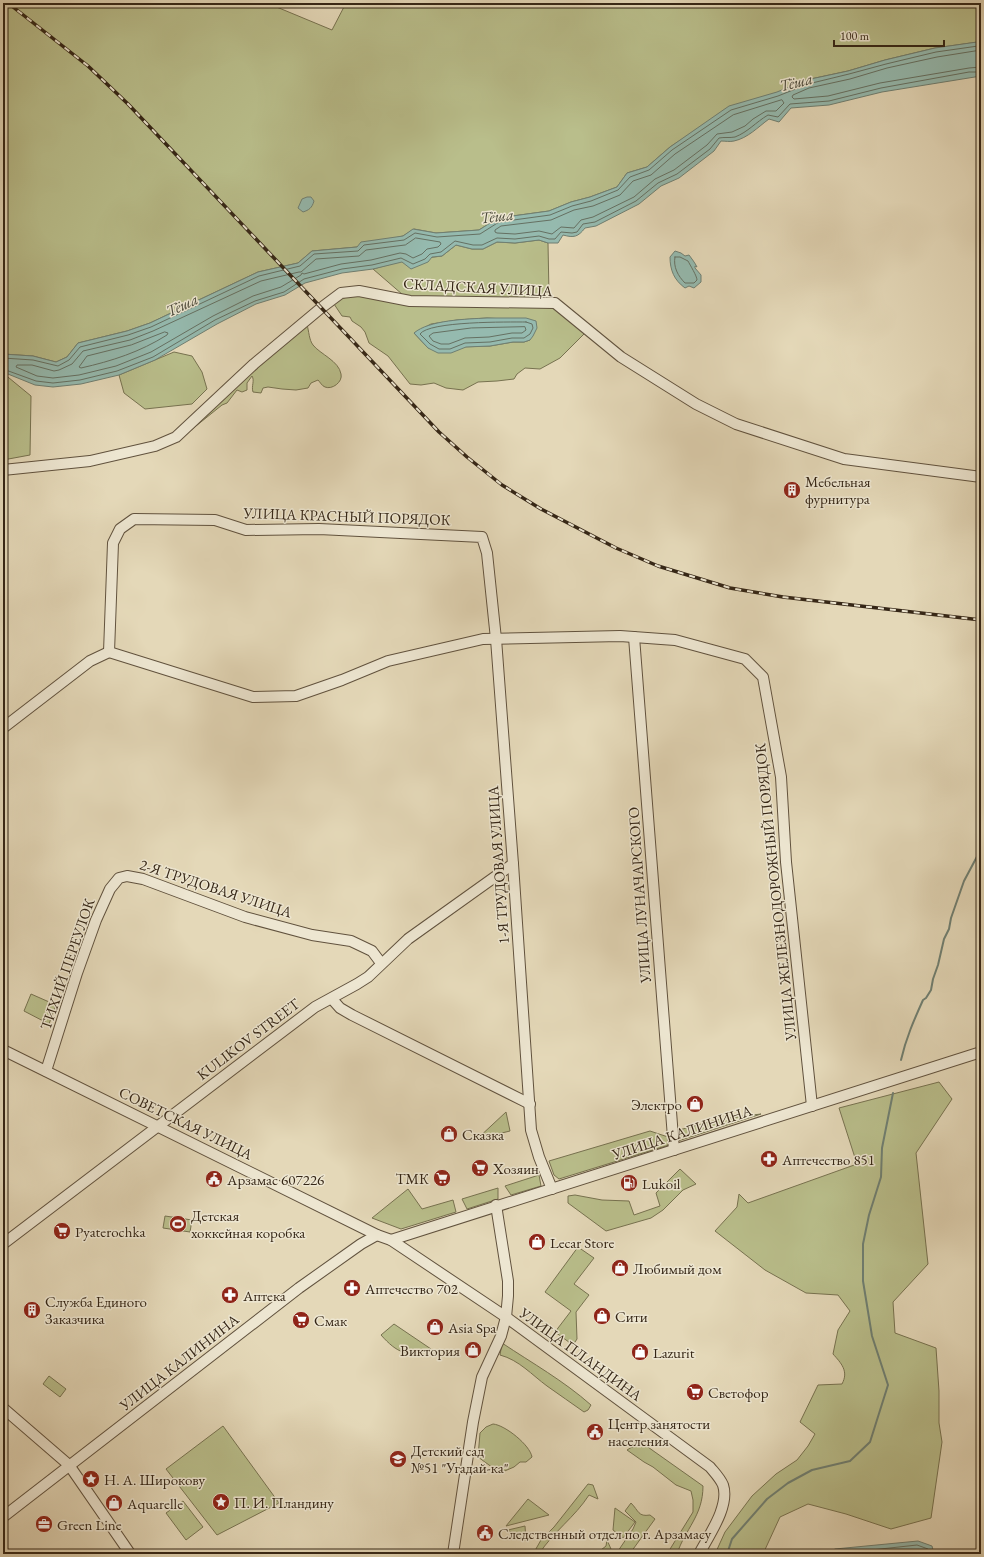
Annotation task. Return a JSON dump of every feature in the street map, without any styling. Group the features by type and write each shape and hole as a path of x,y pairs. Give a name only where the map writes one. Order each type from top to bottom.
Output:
{"street":[{"name":"СКЛАДСКАЯ УЛИЦА","path":"3,470 90,461 155,446 176,437 254,364 321,308 341,293 359,291 410,301 556,303 621,357 696,404 736,424 844,459 981,477"},
{"name":"УЛИЦА КРАСНЫЙ ПОРЯДОК","path":"109,652 113,543 120,530 134,519 215,520 246,530 319,529 482,537"},
{"name":"1-Я ТРУДОВАЯ УЛИЦА","path":"482,537 487,553 496,639 531,1130 540,1162 552,1188"},
{"path":"4,727 90,661 109,652 253,697 296,696 342,680 388,661 483,639 634,637"},
{"name":"УЛИЦА ЖЕЛЕЗНОДОРОЖНЫЙ ПОРЯДОК","path":"634,637 675,640 745,659 763,677 781,777 786,862 812,1106"},
{"name":"УЛИЦА ЛУНАЧАРСКОГО","path":"634,637 674,1150"},
{"name":"KULIKOV STREET","path":"3,1244 315,1007 332,999 368,977 408,939 513,864"},
{"name":"2-Я ТРУДОВАЯ УЛИЦА","path":"127,876 142,879 245,916 312,934 351,941 372,951 381,963"},
{"name":"ТИХИЙ ПЕРЕУЛОК","path":"46,1071 77,973 96,920 110,889 119,878 127,876"},
{"path":"332,999 340,1008 352,1015 530,1104"},
{"name":"СОВЕТСКАЯ УЛИЦА","path":"3,1050 377,1235 392,1240"},
{"name":"УЛИЦА КАЛИНИНА","path":"392,1240 496,1205 981,1052"},
{"path":"453,1554 473,1422 482,1377 501,1336 506,1317 508,1281 496,1205"},
{"name":"УЛИЦА КАЛИНИНА","path":"3,1516 299,1288 377,1235"},
{"name":"УЛИЦА ПЛАНДИНА","path":"392,1240 506,1317 710,1467 722,1483 725,1499 720,1514 699,1554"},
{"path":"3,1408 69,1465 129,1552"}],"green space":[{"path":"3,3 267,3 332,30 346,3 981,3 981,39 978,42 935,48 848,71 806,80 699,128 670,147 647,167 627,173 617,187 549,211 498,218 479,230 436,233 414,229 403,236 357,247 312,251 298,263 258,272 150,323 127,331 78,343 67,357 56,362 33,356 3,354"},
{"path":"539,240 548,243 549,295 555,303 410,301 373,269 402,261 442,256 456,245 472,249 483,249 497,242 515,243"},
{"path":"355,295 552,305 586,332 560,358 540,369 525,368 517,374 514,379 478,382 463,390 446,388 434,383 421,385 410,384 388,356 369,343 365,332 361,327 352,321 350,317 342,316 334,304 336,300","holes":["487,318 505,319 530,340 490,346 428,348 414,333 431,324 457,320"]},
{"path":"307,325 313,345 333,361 340,369 341,377 336,385 328,388 322,385 318,380 311,383 308,388 296,390 268,387 263,388 261,393 253,392 252,376 247,383 247,390 242,392 237,390 227,403 222,405 191,430 190,429 262,363"},
{"path":"174,352 192,356 202,372 207,389 192,404 145,409 124,393 119,375"},
{"path":"3,373 31,396 30,455 3,460"},
{"path":"31,994 56,1005 49,1024 24,1011"},
{"path":"939,1082 952,1099 916,1153 928,1264 893,1302 895,1333 936,1348 939,1391 939,1423 942,1442 931,1518 891,1529 846,1514 808,1504 780,1517 763,1554 715,1554 725,1532 752,1496 776,1474 797,1460 815,1434 800,1422 818,1385 842,1384 845,1375 844,1371 841,1364 833,1354 838,1330 850,1311 838,1295 806,1293 765,1270 715,1231 737,1207 739,1194 748,1203 857,1164 839,1108"},
{"path":"506,1112 510,1131 477,1139"},
{"path":"761,1114 675,1142 675,1131 721,1119"},
{"path":"650,1131 668,1137 669,1145 559,1179 554,1175 549,1161"},
{"path":"680,1169 696,1184 683,1190 663,1210 651,1218 606,1231 568,1203 568,1196 575,1195 602,1200 629,1201 634,1215 660,1206 656,1193"},
{"path":"539,1175 541,1186 511,1195 505,1186"},
{"path":"498,1188 498,1199 467,1209 462,1199"},
{"path":"408,1189 422,1209 453,1200 456,1212 401,1229 372,1218"},
{"name":"Детская хоккейная коробка","path":"165,1216 192,1220 190,1232 163,1228"},
{"path":"578,1247 594,1258 574,1284 589,1295 576,1312 577,1339 573,1345 555,1332 571,1311 545,1292"},
{"path":"394,1324 431,1349 423,1352 409,1353 398,1350 392,1346 381,1335"},
{"path":"502,1343 581,1396 591,1405 588,1410 584,1412 547,1386 525,1368 513,1360 500,1355"},
{"path":"49,1376 66,1389 60,1397 43,1384"},
{"path":"493,1424 504,1428 516,1436 527,1447 532,1457 526,1462 520,1462 514,1467 500,1473 478,1457 480,1433 486,1427"},
{"path":"223,1426 279,1503 217,1535 166,1469"},
{"path":"645,1445 703,1486 702,1497 697,1514 680,1545 677,1554 667,1554 693,1512 691,1491 676,1485 653,1467 627,1450 632,1447"},
{"path":"588,1484 593,1485 598,1499 589,1495 539,1554 533,1554 541,1540 554,1527"},
{"path":"528,1499 549,1515 506,1526"},
{"path":"183,1501 203,1527 186,1540 166,1513"},
{"path":"631,1503 639,1513 643,1515 650,1515 655,1519 631,1554 618,1554 618,1551 636,1522 625,1511"},
{"path":"615,1508 635,1522 623,1538 613,1530"},
{"path":"525,1526 526,1540 523,1540 508,1530"},
{"path":"607,1540 611,1549 611,1554 596,1554 606,1546"}],"water":[{"path":"981,39 981,76 882,92 829,105 791,108 779,122 769,119 753,132 739,140 721,141 714,151 679,178 661,186 639,204 596,226 585,228 576,236 563,235 558,243 548,243 539,240 515,243 497,242 483,249 472,249 456,245 442,256 432,257 428,262 411,269 402,262 373,269 342,273 305,283 285,295 256,304 217,324 155,360 119,375 81,384 53,387 35,385 3,372 3,354 33,356 56,362 67,357 78,343 127,331 150,323 258,272 298,263 312,251 357,247 361,242 403,236 413,229 436,233 479,230 498,218 549,211 617,187 627,173 647,167 670,147 729,106 777,92 806,80 848,71 935,48 977,42"},
{"path":"311,197 314,201 310,208 303,212 298,208 302,199"},
{"path":"675,251 685,256 689,255 697,267 695,266 701,275 701,282 694,288 689,286 685,288 678,282 673,274 670,257"},
{"path":"487,318 526,318 536,321 537,328 530,340 524,342 466,347 451,353 438,353 428,348 414,333 429,325 438,323"},
{"path":"918,1541 932,1546 934,1554 827,1554 835,1549"}],"waterway":[{"path":"901,1060 916,1015 923,1000 931,990 944,939 949,929 951,918 964,881 981,849"},
{"path":"727,1554 732,1539 767,1499 788,1483 812,1470 850,1461 870,1442 888,1385 872,1336 863,1281 863,1244 869,1215 881,1177 882,1148 893,1093"}],"railway":[{"path":"8,3 88,66 128,104 439,432 502,485 541,509 616,548 658,566 730,588 783,597 981,620"}],"place":[{"name":"Мебельная фурнитура","path":"792,490"},
{"name":"Электро","path":"695,1104"},
{"name":"Сказка","path":"449,1134"},
{"name":"Аптечество 851","path":"769,1159"},
{"name":"Хозяин","path":"480,1168"},
{"name":"ТМК","path":"442,1178"},
{"name":"Арзамас 607226","path":"214,1179"},
{"name":"Lukoil","path":"629,1183"},
{"name":"Детская хоккейная коробка","path":"178,1224"},
{"name":"Pyaterochka","path":"62,1231"},
{"name":"Lecar Store","path":"537,1242"},
{"name":"Любимый дом","path":"620,1268"},
{"name":"Аптечество 702","path":"352,1288"},
{"name":"Аптека","path":"230,1295"},
{"name":"Служба Единого Заказчика","path":"32,1310"},
{"name":"Сити","path":"602,1316"},
{"name":"Смак","path":"301,1320"},
{"name":"Asia Spa","path":"435,1327"},
{"name":"Виктория","path":"473,1350"},
{"name":"Lazurit","path":"640,1352"},
{"name":"Светофор","path":"695,1392"},
{"name":"Центр занятости населения","path":"595,1432"},
{"name":"Детский сад №51 \"Угадай-ка\"","path":"398,1459"},
{"name":"Н. А. Широкову","path":"91,1479"},
{"name":"П. И. Пландину","path":"221,1502"},
{"name":"Aquarelle","path":"114,1503"},
{"name":"Green Line","path":"44,1524"},
{"name":"Следственный отдел по г. Арзамасу","path":"485,1533"}],"water label":[{"name":"Тёша","path":"796,82"},
{"name":"Тёша","path":"497,216"},
{"name":"Тёша","path":"182,305"}]}
